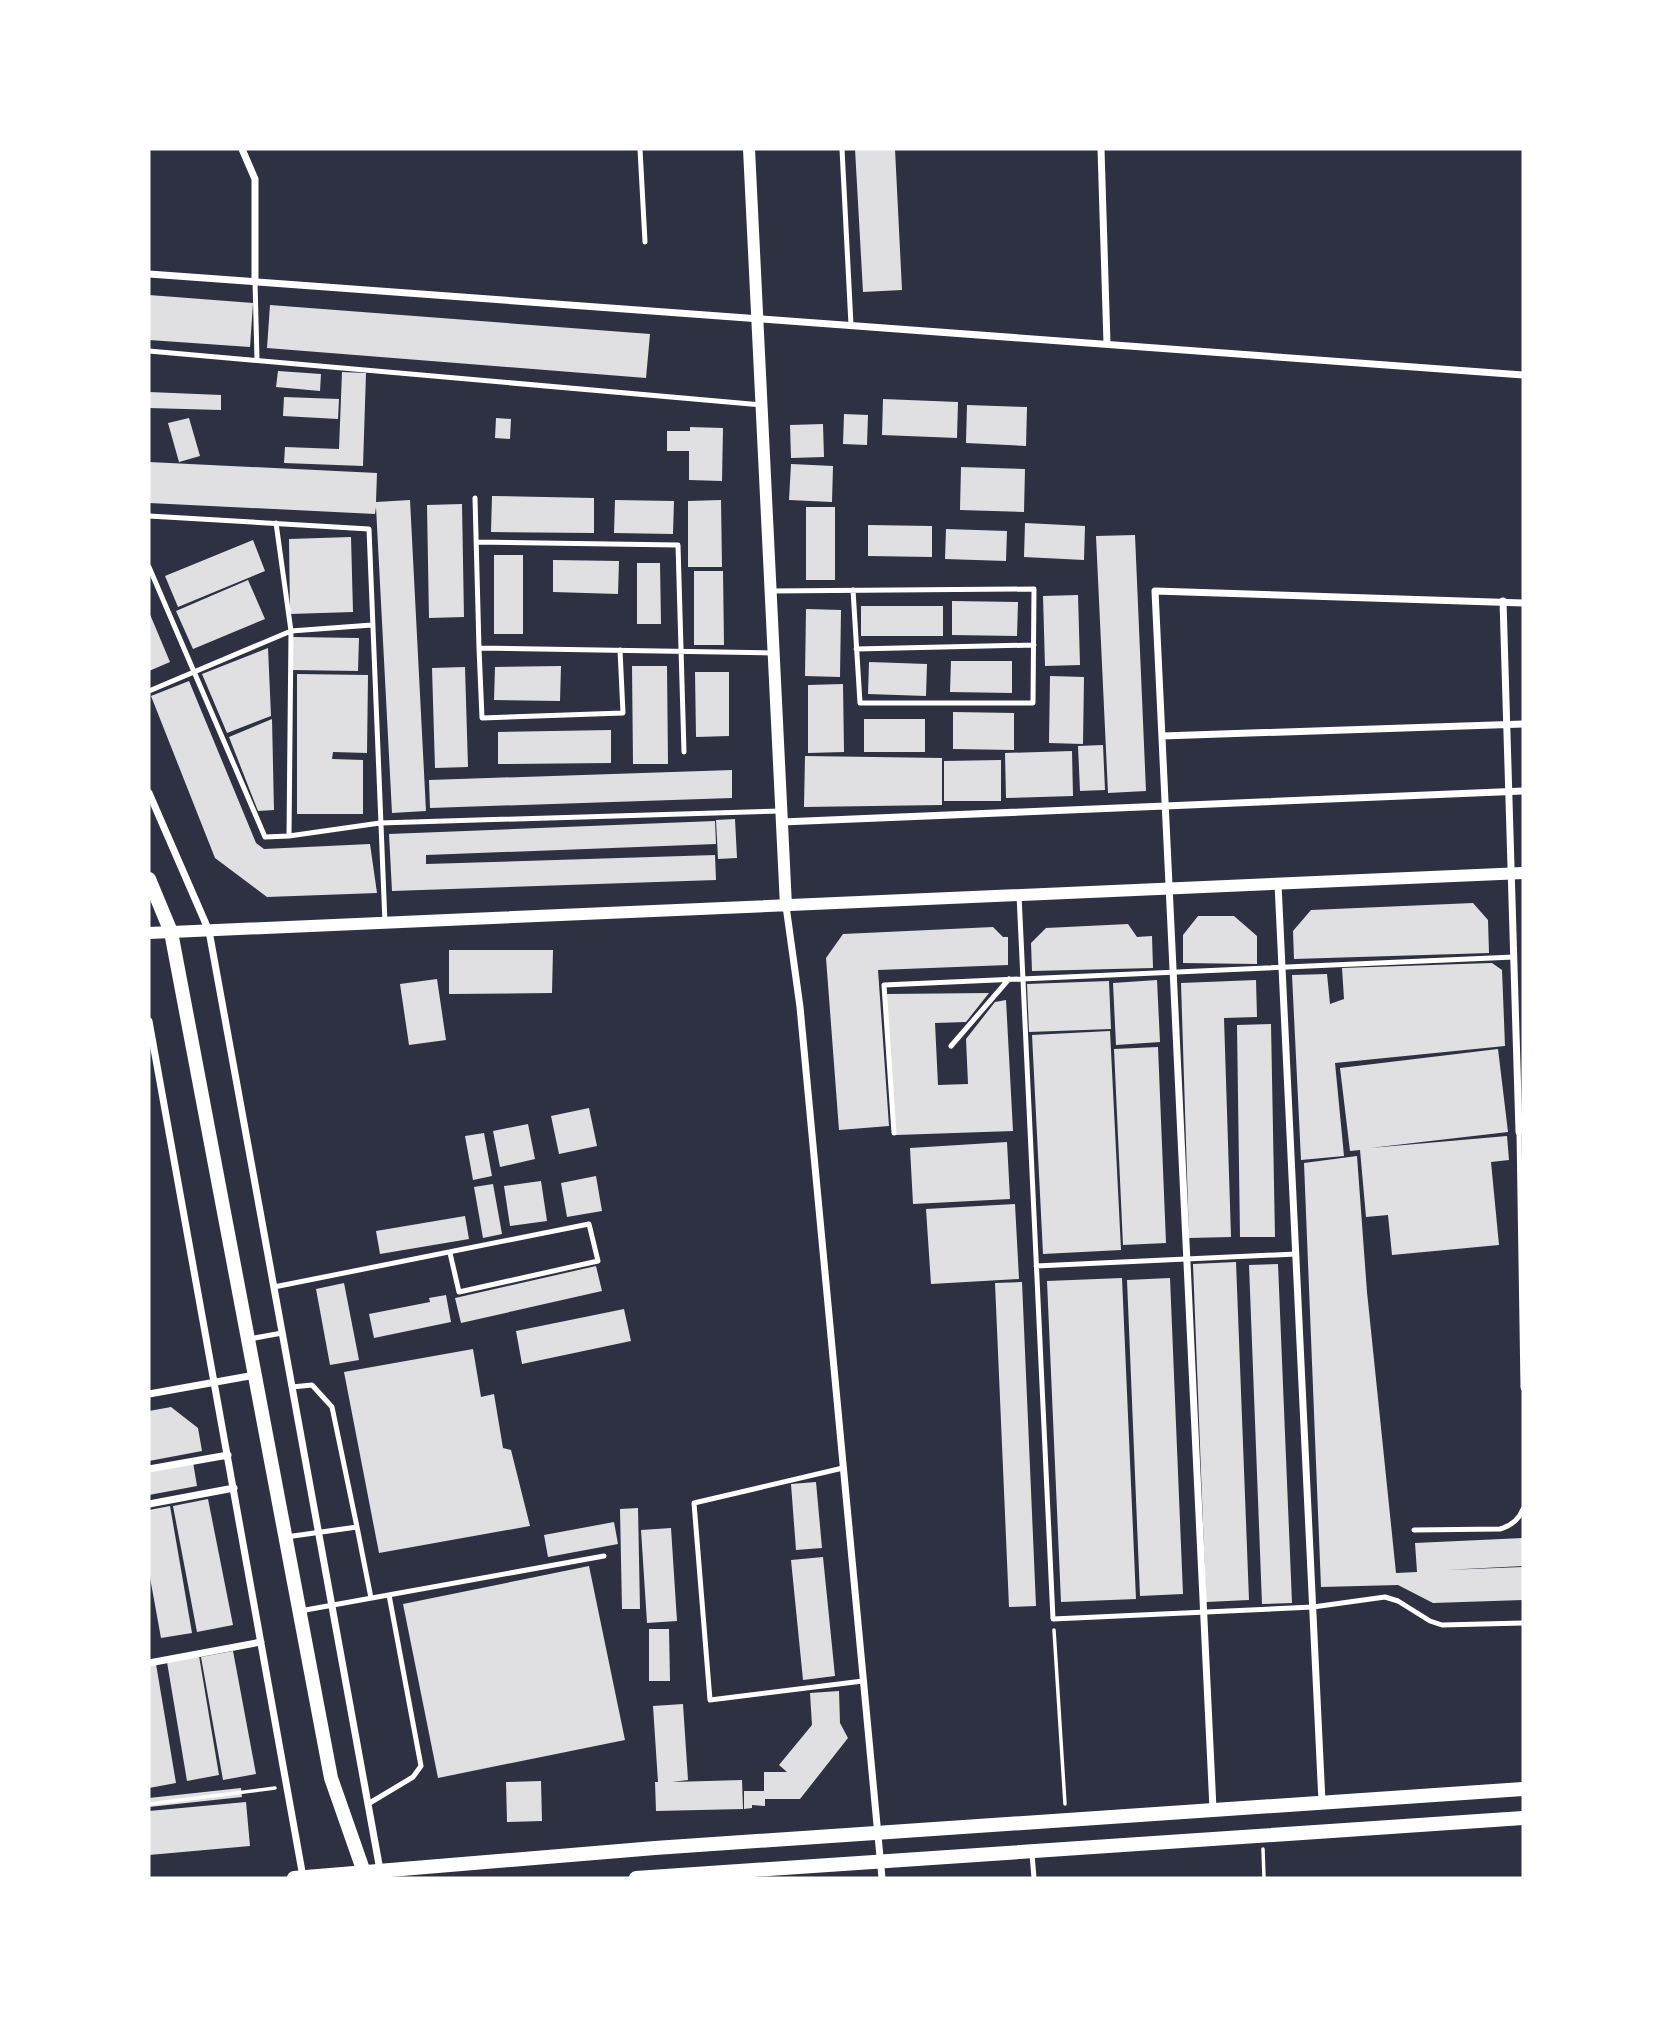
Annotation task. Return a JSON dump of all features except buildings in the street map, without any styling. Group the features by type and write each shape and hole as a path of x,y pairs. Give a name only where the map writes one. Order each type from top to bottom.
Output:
{"main road":[{"path":"149,879 171,932 331,1778 365,1875"},
{"path":"294,1878 365,1875 380,1870 655,1848 1523,1788"},
{"path":"636,1878 1523,1818"}],"street":[{"path":"242,149 255,179 255,281"},
{"path":"749,149 786,906 800,1007 882,1878"},
{"path":"1101,149 1107,344"},
{"path":"149,274 1523,375"},
{"path":"1213,1810 1155,590 1523,603"},
{"path":"1503,601 1509,792 1517,873 1514,957 1521,1132"},
{"path":"1162,736 1523,724"},
{"path":"781,817 1165,806 1523,791"},
{"path":"149,793 209,931 380,1870"},
{"path":"149,933 1517,873"},
{"path":"1278,884 1322,1802"},
{"path":"149,1021 303,1877"},
{"path":"149,1394 256,1374"},
{"path":"149,1469 228,1455"},
{"path":"149,1504 234,1488"},
{"path":"149,1662 261,1642"}],"lane":[{"path":"640,149 645,242"},
{"path":"842,149 851,325"},
{"path":"255,281 257,360"},
{"path":"149,351 762,405"},
{"path":"475,498 482,718 623,713 620,650"},
{"path":"149,516 369,528 385,923"},
{"path":"276,523 291,631 289,836"},
{"path":"476,542 678,545 684,752"},
{"path":"149,567 265,836 289,836 380,823 781,817"},
{"path":"771,591 852,590 1034,589 1033,703 860,703 852,590"},
{"path":"149,691 291,631 372,625"},
{"path":"856,649 1034,645"},
{"path":"479,648 774,653"},
{"path":"1019,895 1053,1619 1313,1607 1385,1597 1398,1601 1430,1621 1442,1625 1523,1623"},
{"path":"894,1133 884,985 1514,957"},
{"path":"951,1046 1009,979"},
{"path":"1521,1132 1523,1388"},
{"path":"274,1287 589,1224 598,1261 459,1292 450,1253"},
{"path":"1036,1266 1296,1254"},
{"path":"249,1339 282,1333"},
{"path":"292,1387 312,1385 332,1407 371,1598"},
{"path":"843,1468 694,1503 709,1700 863,1681"},
{"path":"1414,1530 1500,1529 1516,1520 1523,1509"},
{"path":"286,1537 358,1527"},
{"path":"300,1611 604,1556"},
{"path":"368,1804 413,1777 421,1766 389,1595"},
{"path":"1032,1851 1034,1878"}],"path":[{"path":"1053,1619 1066,1820"},
{"path":"149,1804 287,1787"},
{"path":"1262,1836 1264,1878"}]}
